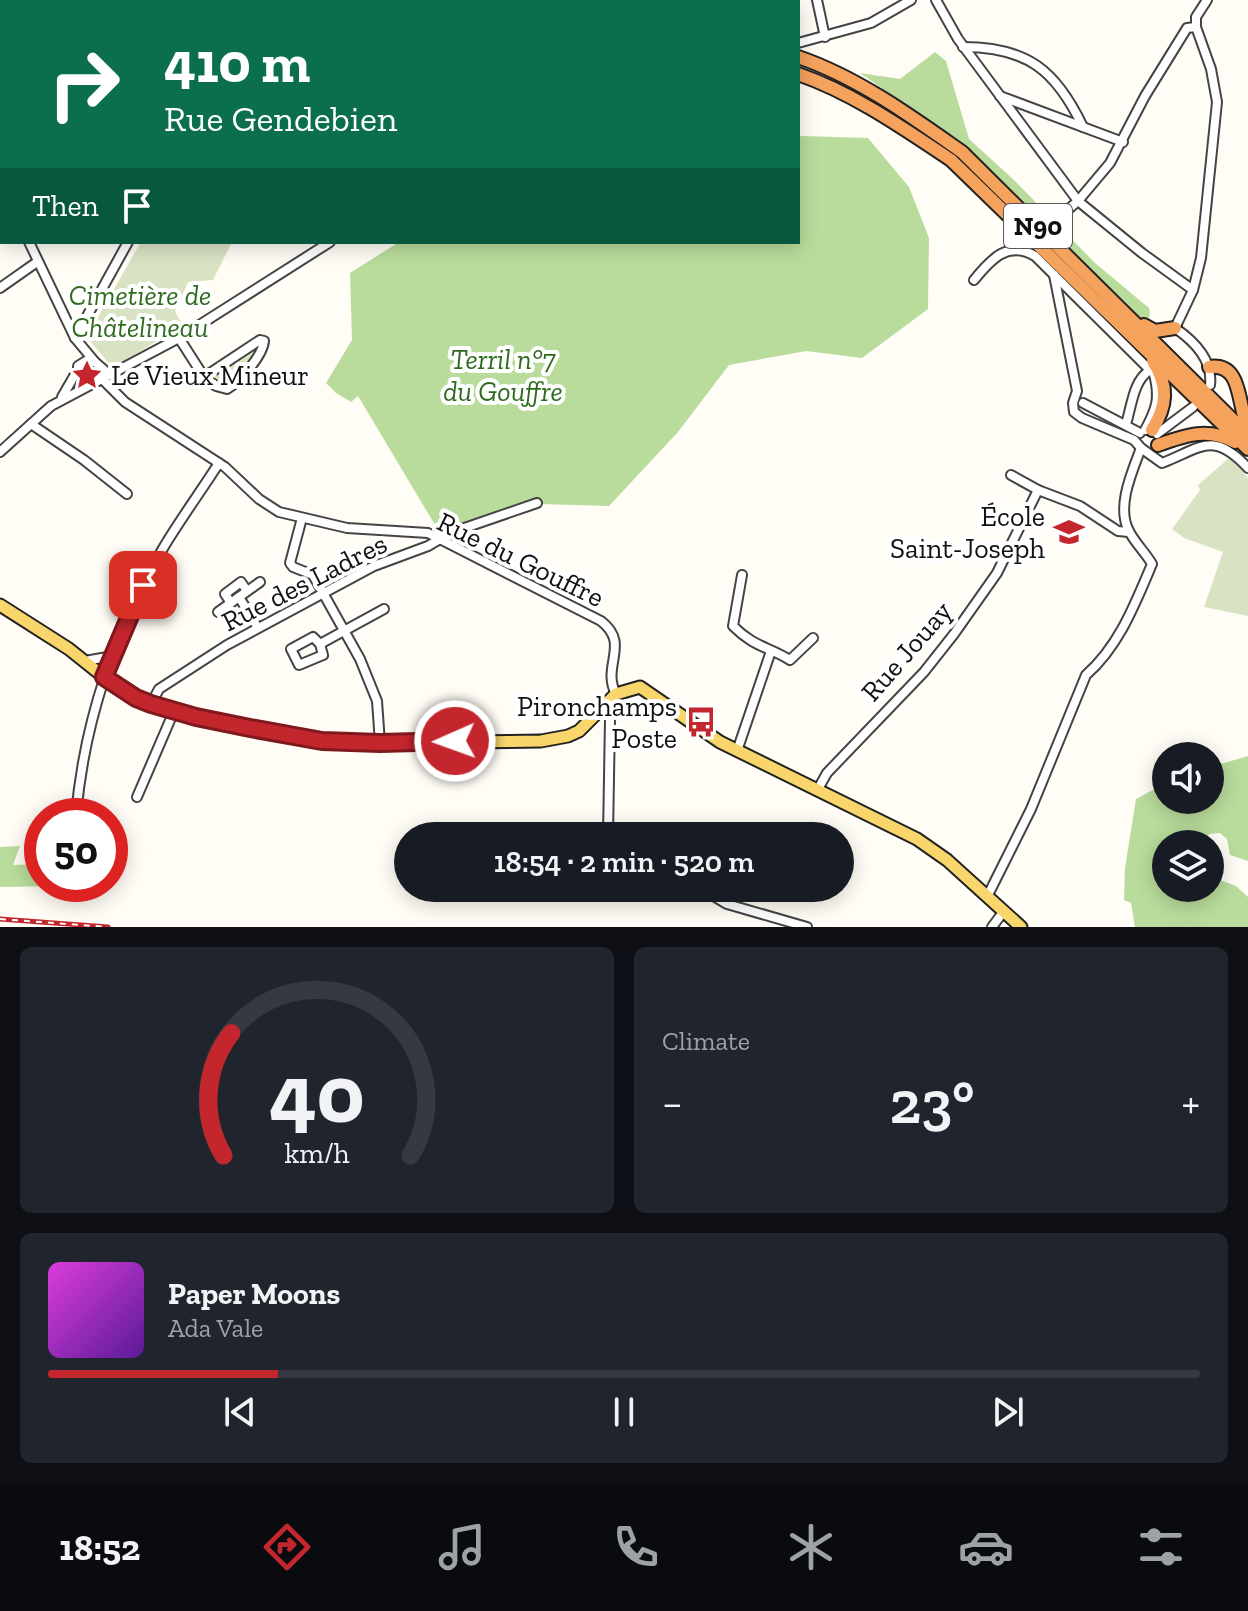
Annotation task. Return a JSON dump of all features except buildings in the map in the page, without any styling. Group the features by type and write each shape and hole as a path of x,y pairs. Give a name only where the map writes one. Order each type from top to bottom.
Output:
{"highway":[{"name":"N90","path":"800,58 826,66 909,115 962,152 1248,435"},
{"name":"N90","path":"800,75 816,80 898,125 951,160 1248,449"},
{"path":"1100,287 1110,292 1147,328 1155,331 1175,328"},
{"path":"1114,317 1155,363 1162,377 1166,393 1164,405 1148,440"},
{"path":"1209,367 1218,365 1229,369 1234,376 1241,412 1248,428"},
{"path":"1148,440 1209,432 1236,443 1248,455"}],"main road":[{"path":"0,605 136,698 174,711 322,741 541,741 579,731 616,694 632,687 646,689 737,751 917,839 947,860 1021,927"}],"street":[{"path":"817,0 825,37"},
{"path":"800,43 871,23 911,0"},
{"path":"936,0 963,47 1078,201 1193,290"},
{"path":"1207,0 1196,17 1196,27 1211,69 1217,102 1201,258 1193,290 1175,328 1200,350 1209,367 1210,385"},
{"path":"1056,220 1078,201 1110,163 1145,96 1187,28 1196,27"},
{"path":"963,47 1014,52 1031,62 1057,83 1083,127"},
{"path":"999,96 1123,142"},
{"path":"30,244 75,338 95,362 102,379"},
{"path":"102,379 83,380 78,368 75,338 127,244"},
{"path":"0,452 59,401 179,338 327,244"},
{"path":"974,280 989,262 1005,252 1024,249 1035,256 1154,374 1157,387 1157,409 1124,504 1129,532 1152,564 1114,645 1086,675 1031,809 987,897"},
{"path":"0,288 37,262"},
{"path":"1054,275 1077,391 1074,412 1120,433 1148,440"},
{"path":"1061,308 1067,298 1077,297"},
{"path":"179,338 204,377 216,386 230,388 265,346 264,341 260,340 204,377"},
{"path":"59,401 78,368 86,361 95,362"},
{"path":"1126,424 1136,384 1141,375 1150,370"},
{"name":"Rue du Gouffre","path":"102,379 125,402 219,463 269,506 302,518 347,528 428,533 607,626 616,641 610,675 616,694"},
{"path":"1083,403 1126,424 1167,455 1178,456 1195,447 1217,447 1229,450 1248,468"},
{"path":"1148,440 1193,407"},
{"path":"31,424 127,494"},
{"path":"79,798 89,729 104,677 143,585 166,543 219,463"},
{"path":"1011,475 1038,490 1080,506 1118,531 1129,532"},
{"name":"Rue Jouay","path":"818,789 827,773 853,749 864,731 924,672 963,622 997,573 1038,490"},
{"name":"Rue des Ladres","path":"151,704 159,689 258,628 374,566 537,503"},
{"path":"302,518 290,563 313,575 374,690 380,743"},
{"path":"742,575 733,626 738,631 754,645 790,660 813,638"},
{"path":"247,591 241,582 225,594 235,600 258,628"},
{"path":"218,612 260,582"},
{"path":"320,644 384,609"},
{"path":"737,751 771,651"},
{"path":"85,661 113,656"},
{"path":"606,706 610,719 608,822"},
{"path":"137,797 174,711"},
{"path":"724,902 807,927"},
{"path":"992,927 1004,911"}],"green space":[{"path":"935,52 946,61 969,139 1095,263 1149,308 1148,319 1139,318 964,145 860,73 900,79"},
{"name":"Terril n°7 du Gouffre","path":"800,137 868,138 909,187 929,238 928,309 862,358 806,351 729,365 678,432 609,506 540,504 441,535 358,396 351,402 326,383 352,340 350,273 396,244 800,244"},
{"name":"Cimetière de Châtelineau","path":"140,244 231,244 213,280 188,282 175,312 183,325 113,368 89,340 95,322"},
{"path":"256,346 259,348 234,380 224,387 215,381 216,372"},
{"path":"1228,459 1233,459 1248,478 1248,616 1204,607 1223,552 1184,538 1172,529 1200,490 1198,485"},
{"path":"1248,756 1248,861 1230,855 1224,830 1152,830 1152,902 1224,902 1224,881 1236,886 1248,897 1248,927 1135,927 1131,903 1124,900 1125,868 1136,799 1152,790 1152,814 1224,814 1224,763"},
{"path":"20,846 13,865 24,865 24,887 0,887 0,847"}],"railway":[{"path":"0,919 108,927"}],"place":[{"name":"Le Vieux Mineur","path":"87,375"},
{"name":"École Saint-Joseph","path":"1069,532"},
{"name":"Pironchamps Poste","path":"701,722"}],"route":[{"path":"143,585 104,677 136,698 196,717 322,741 455,741"}]}
